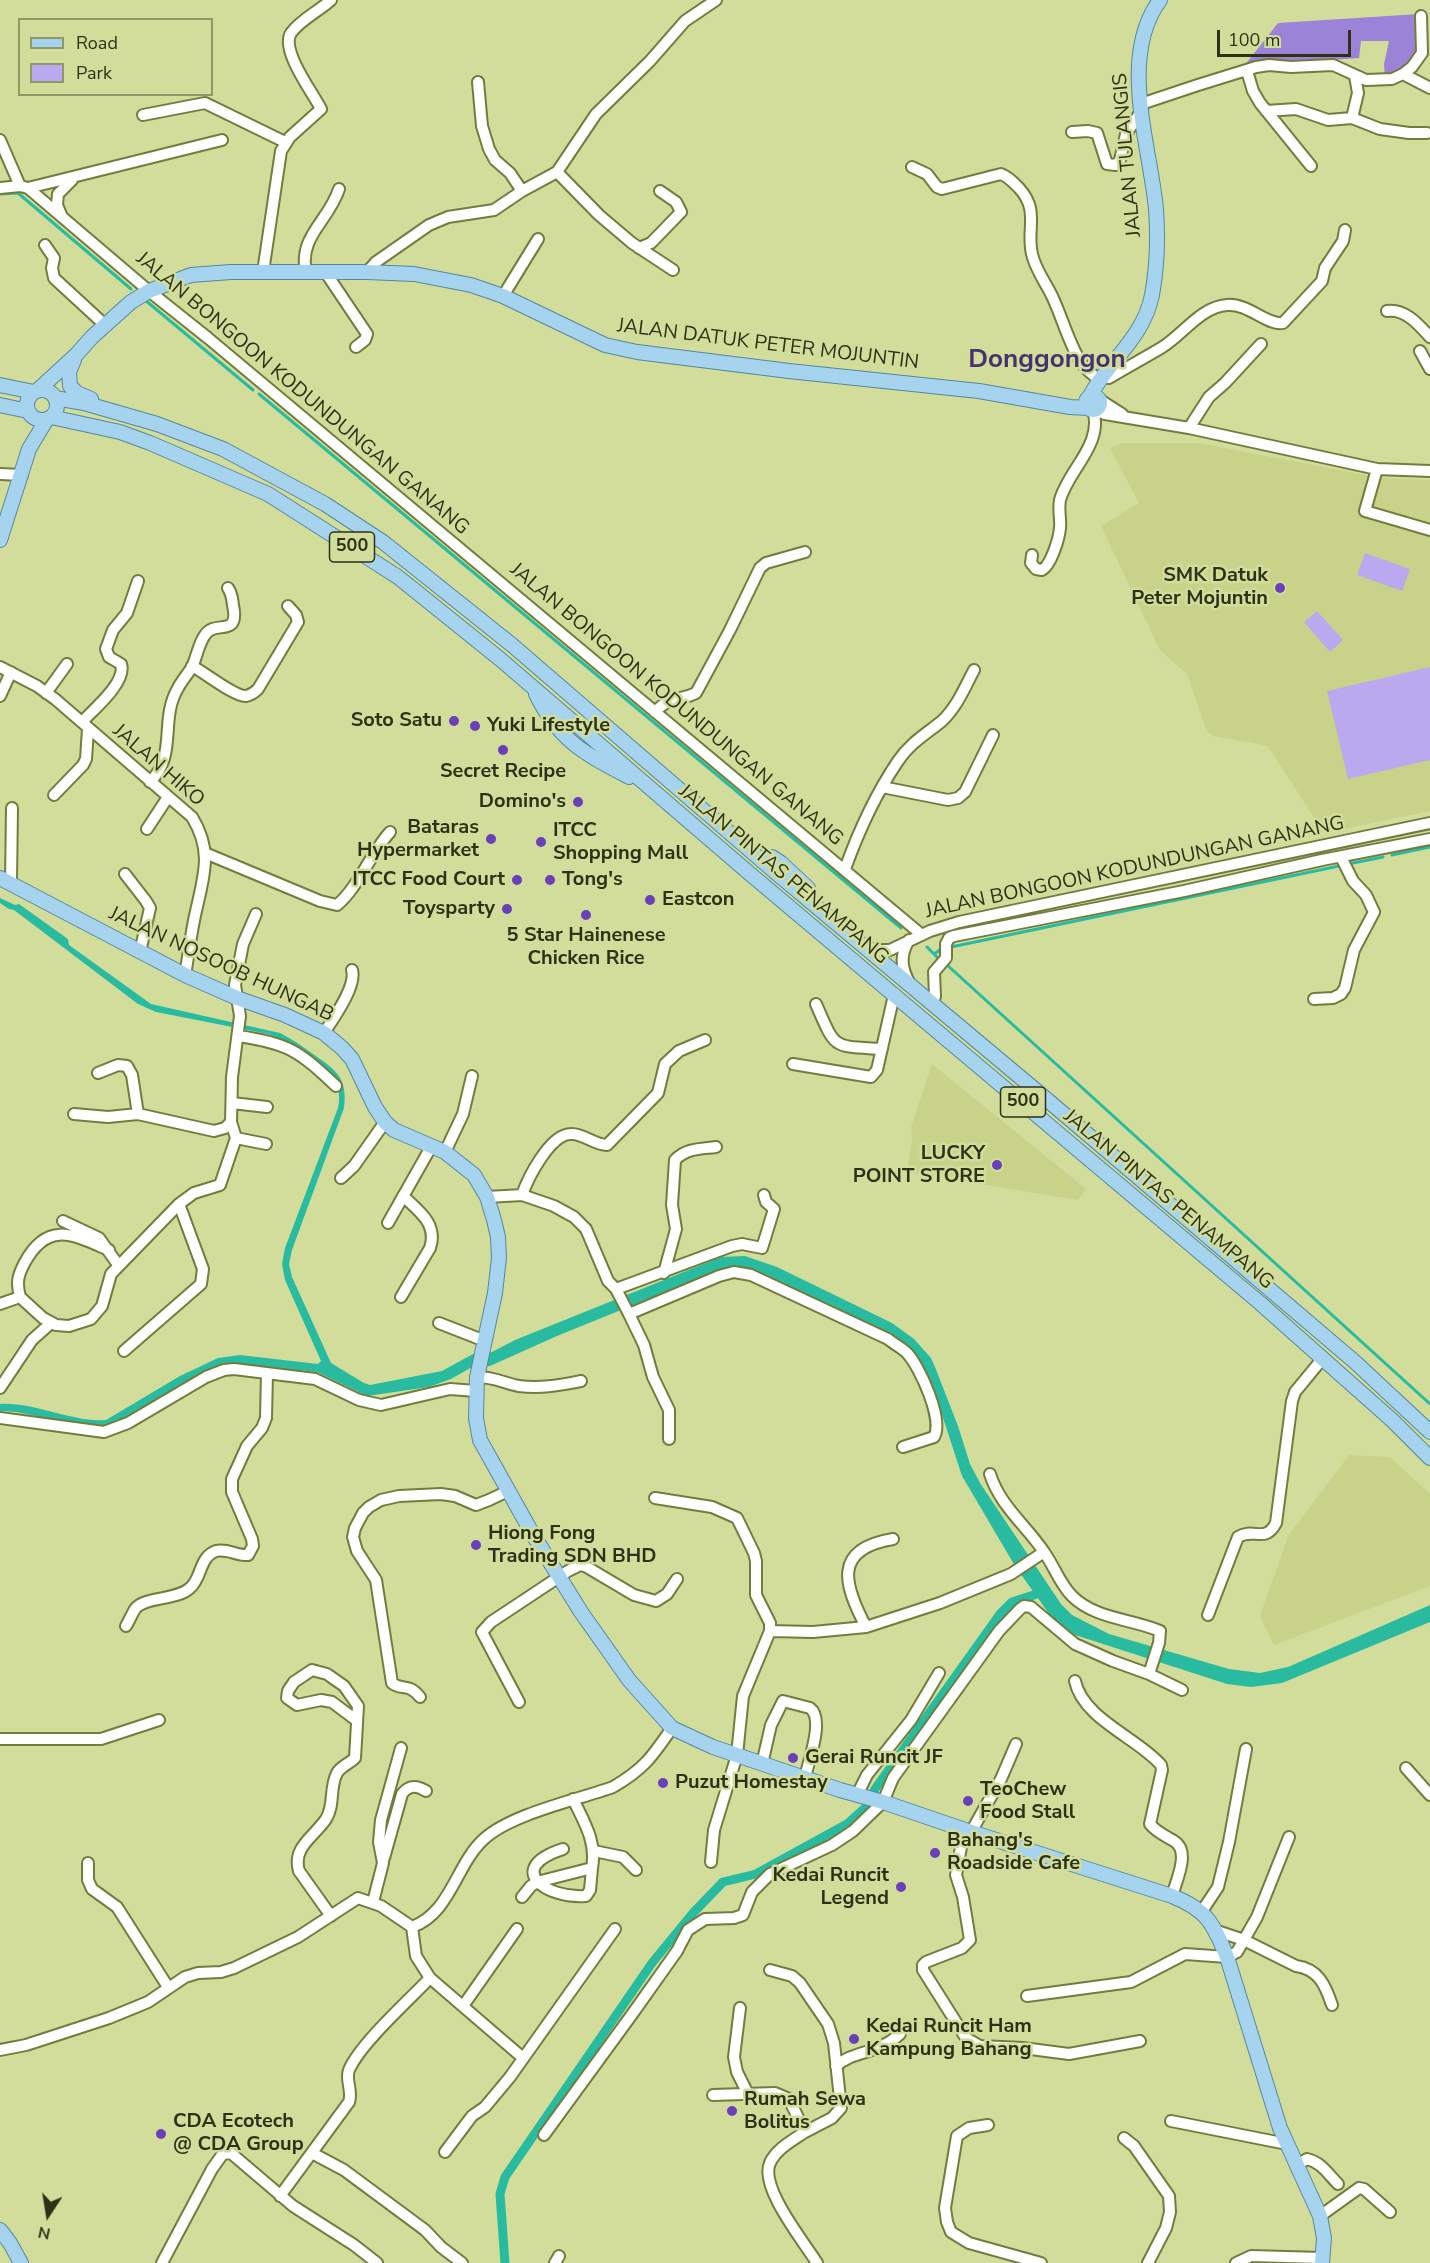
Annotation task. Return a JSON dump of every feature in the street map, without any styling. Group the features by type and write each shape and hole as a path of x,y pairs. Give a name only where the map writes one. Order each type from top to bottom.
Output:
{"main road":[{"name":"JALAN TULANGIS","path":"1093,403 1106,376 1137,332 1151,298 1156,209 1147,159 1139,78 1140,52 1146,28 1160,0"},
{"name":"JALAN DATUK PETER MOJUNTIN","path":"36,391 131,302 149,291 191,275 367,272 414,274 450,279 503,296 605,345 622,349 746,366 979,391 1070,407 1093,403"},
{"path":"76,355 68,379 72,389 82,396 132,412 142,419"},
{"name":"500","path":"0,385 36,391 47,390 56,398"},
{"path":"30,449 28,398 36,391"},
{"path":"0,540 30,449 56,410 56,398"},
{"name":"JALAN PINTAS PENAMPANG","path":"56,398 142,419 223,449 325,504 383,542 512,645 607,729 1355,1362 1430,1432"},
{"name":"500","path":"0,405 29,413 38,419 49,418"},
{"name":"JALAN PINTAS PENAMPANG","path":"49,418 112,430 150,443 268,494 398,577 500,659 649,788 1323,1358 1393,1420 1430,1458"},
{"name":"500","path":"533,688 547,717 580,751 589,757"},
{"path":"589,757 597,758 609,753 612,744 607,729"},
{"path":"589,757 649,788"},
{"path":"762,860 760,868 774,894"},
{"name":"JALAN NOSOOB HUNGAB","path":"6,880 185,975 324,1033 342,1047 352,1059 375,1107 385,1122 394,1130 445,1152 474,1175 487,1197 498,1237 499,1258 478,1379 476,1419 480,1440 558,1577 628,1680 672,1728 713,1747 762,1764 1172,1896 1202,1911 1217,1931 1278,2120 1320,2216 1324,2238 1322,2261"},
{"path":"0,2230 21,2263"},
{"path":"0,2245 21,2263"}],"street":[{"path":"263,272 279,161 285,142 321,110 292,59 288,42 290,34 331,0"},
{"path":"367,272 376,262 438,220 494,210 522,191 557,172 596,114 685,21 717,0"},
{"path":"1072,132 1097,133 1107,164 1116,165 1120,160 1126,134 1142,107 1246,71 1269,65 1292,67 1333,65 1355,76 1379,81 1403,74 1418,61 1422,54 1421,16"},
{"path":"1246,71 1253,91 1266,111 1311,166"},
{"path":"1403,74 1430,88"},
{"path":"1352,118 1358,93 1355,76"},
{"path":"478,82 482,126 489,149 495,160 510,173 522,191"},
{"path":"143,115 205,103 285,142"},
{"path":"1266,111 1296,109 1328,120 1352,118 1380,129 1427,133"},
{"path":"0,188 24,187 75,178 222,140"},
{"path":"0,141 24,187"},
{"path":"912,167 927,174 937,187 942,189 1001,174 1008,176 1022,192 1032,212 1030,242 1035,262 1078,358 1085,368 1106,376 1161,348 1198,317 1220,306 1229,304 1242,306 1272,322 1283,323 1322,281 1325,268 1343,241 1345,230"},
{"path":"557,172 599,215 639,248 673,270"},
{"path":"63,218 57,205 58,194 75,178"},
{"name":"JALAN BONGOON KODUNDUNGAN GANANG","path":"24,187 845,868 922,935 959,922 1430,823"},
{"path":"306,273 303,260 308,241 334,204 339,189"},
{"path":"639,248 651,243 681,212 676,202 660,191"},
{"path":"503,296 538,239"},
{"path":"45,245 54,258 52,268 54,278 105,325"},
{"path":"326,273 367,334 365,340 356,347"},
{"path":"1387,311 1399,311 1408,316 1430,337"},
{"path":"1189,428 1209,397 1261,344"},
{"path":"1420,351 1430,369"},
{"path":"1032,555 1031,562 1036,569 1046,568 1051,559 1060,530 1059,502 1089,445 1095,419 1093,403"},
{"name":"JALAN DATUK PETER MOJUNTIN","path":"1093,403 1105,414 1189,428 1377,469 1430,471"},
{"path":"1377,469 1365,511 1430,530"},
{"path":"0,474 22,475"},
{"path":"655,712 668,700 696,693 760,568 766,563 805,552"},
{"path":"54,795 83,765 86,759 85,725 120,679 122,664 109,657 106,650 113,630 127,614 138,580"},
{"path":"150,782 160,773 164,761 169,711 174,697 192,666 207,632 229,627 233,622 235,610 232,594 228,588"},
{"path":"192,666 237,694 247,696 253,693 258,689 298,622 296,615 288,606"},
{"path":"45,693 66,664"},
{"name":"JALAN HIKO","path":"0,668 11,672 45,693 85,725 192,817 200,830 206,853 205,869 195,912 185,975"},
{"path":"845,868 860,828 898,761 915,740 943,720 955,706 974,670"},
{"path":"0,696 11,672"},
{"path":"882,787 948,800 958,798 965,792 993,735"},
{"path":"147,829 168,797"},
{"path":"6,880 12,808"},
{"path":"206,853 320,901 337,905 346,898 377,847 390,832"},
{"path":"933,1004 934,972 946,958 946,944 949,938 1430,839"},
{"path":"1317,847 1322,860"},
{"path":"1314,999 1333,998 1341,994 1345,988 1354,950 1374,912 1366,895 1353,881 1341,857"},
{"path":"125,874 150,909 140,952"},
{"path":"1176,876 1184,891"},
{"path":"109,1250 75,1236 56,1234 42,1240 30,1253 18,1276 17,1286 20,1297 51,1323 69,1326 91,1319 102,1306 111,1274 179,1204 194,1193 220,1185 236,1138 231,1122 232,1077 240,1016 235,985 243,944 256,914"},
{"path":"860,943 883,951 922,935"},
{"path":"909,940 902,959 910,986"},
{"path":"324,1033 351,986 354,976 352,970"},
{"path":"794,1064 871,1077 877,1070 894,995"},
{"path":"816,1004 836,1044 848,1047 882,1048"},
{"path":"238,1034 289,1047 336,1086"},
{"path":"522,1195 528,1176 536,1163 560,1137 570,1133 599,1145 607,1145 658,1093 665,1064 679,1051 705,1040"},
{"path":"98,1073 118,1065 128,1066 132,1075 138,1114"},
{"path":"445,1152 463,1114 472,1076"},
{"path":"232,1104 267,1107"},
{"path":"74,1114 108,1117 138,1114 214,1131 225,1128 231,1122"},
{"path":"340,1178 354,1166 385,1122"},
{"path":"236,1138 266,1144"},
{"path":"388,1223 431,1147"},
{"path":"664,1273 676,1229 672,1194 675,1160 681,1154 693,1149 716,1147"},
{"path":"487,1197 522,1195 561,1209 581,1223 593,1243 608,1281 617,1292 644,1345 653,1377 669,1410 669,1439"},
{"path":"617,1292 732,1246 742,1244 762,1248 774,1209 766,1202 764,1195"},
{"path":"401,1297 433,1239 430,1225 422,1213 403,1196"},
{"path":"124,1352 201,1284 203,1269 179,1204"},
{"path":"63,1221 99,1238 119,1266"},
{"path":"628,1313 734,1272 751,1275 888,1339 906,1352 920,1372 938,1425 934,1437 903,1447"},
{"path":"0,1304 20,1297"},
{"path":"0,1388 32,1340 51,1323"},
{"path":"439,1323 483,1346"},
{"path":"1208,1615 1238,1537 1248,1533 1264,1535 1271,1532 1276,1524 1292,1401 1295,1392 1323,1358"},
{"path":"0,1418 89,1432 116,1430 206,1377 224,1370 246,1369 315,1380 359,1400 381,1405 492,1377 518,1386 541,1388 581,1381"},
{"path":"126,1626 136,1608 142,1604 182,1594 190,1588 202,1564 213,1552 226,1551 244,1556 251,1551 252,1539 231,1485 247,1446 262,1428 266,1418 267,1373"},
{"path":"990,1474 1005,1505 1034,1536 1040,1554 1078,1601 1097,1612 1160,1631 1159,1643 1150,1669"},
{"path":"420,1698 410,1688 396,1686 392,1683 376,1580 357,1551 353,1537 355,1528 369,1507 381,1500 399,1496 441,1494 455,1496 476,1504 508,1491"},
{"path":"656,1498 712,1508 737,1518 754,1552 756,1594 770,1623 770,1631 742,1696 737,1755 714,1830 711,1862"},
{"path":"866,1628 848,1584 849,1566 856,1554 863,1549 878,1542 894,1539"},
{"path":"770,1631 813,1632 866,1628 940,1603 1011,1574 1040,1554"},
{"path":"519,1702 482,1632 486,1626 575,1567 585,1566 634,1595 656,1601 667,1594 676,1580"},
{"path":"544,2135 677,1951 688,1930 705,1919 734,1918 743,1915 752,1892 770,1874 832,1845 853,1831 879,1801 893,1778 999,1631 1024,1606 1039,1612 1075,1644 1113,1661 1150,1669 1182,1690"},
{"path":"331,1916 298,1871 298,1854 310,1836 326,1819 337,1772 355,1758 358,1706 344,1686 327,1674 312,1670 294,1682 288,1690 287,1698 297,1705 321,1700 332,1702 356,1720"},
{"path":"858,1796 867,1775 916,1712 939,1673"},
{"path":"1075,1681 1077,1691 1091,1707 1161,1765 1150,1824 1180,1847 1182,1862 1172,1896"},
{"path":"762,1764 771,1725 783,1701 810,1708 817,1718 805,1778"},
{"path":"0,1739 101,1739 159,1720"},
{"path":"412,1927 426,1920 437,1910 484,1839 507,1823 613,1787 636,1773 649,1761 672,1728"},
{"path":"1016,1744 1001,1779 967,1831 956,1875 963,1897 970,1940 962,1948 926,1962 923,1970 966,2038 980,2046 1023,2048 1069,2054 1140,2041"},
{"path":"383,1863 379,1842 381,1820 400,1748"},
{"path":"1202,1911 1220,1879 1246,1749"},
{"path":"1406,1768 1430,1795"},
{"path":"373,1902 402,1794 406,1788 414,1786 426,1791"},
{"path":"563,1849 546,1855 538,1861 534,1875 537,1882 545,1889 559,1894 570,1897 586,1896 590,1890 594,1851 585,1823 573,1799"},
{"path":"1028,1996 1131,1982 1185,1954 1227,1957 1240,1950 1267,1894 1289,1837"},
{"path":"594,1851 623,1857 636,1870"},
{"path":"88,1863 88,1880 92,1889 117,1907 168,1987"},
{"path":"522,1897 537,1882 592,1868"},
{"path":"0,2050 109,2018 148,2002 185,1977 234,1968 298,1937 358,1898 373,1902 412,1927 416,1956 430,1978 523,2058"},
{"path":"463,2006 517,1929"},
{"path":"445,2152 472,2116 485,2107 504,2085 615,1929"},
{"path":"1217,1931 1244,1940 1296,1966 1308,1967 1315,1972 1332,2005"},
{"path":"770,1970 792,1976 800,1983 832,2033 841,2109 832,2118 785,2146 771,2161 768,2176 780,2207 817,2263"},
{"path":"280,2196 350,2102 351,2091 347,2075 353,2062 374,2036 430,1978"},
{"path":"740,2008 734,2057 737,2072 748,2094"},
{"path":"836,2066 842,2060 889,2044 900,2034"},
{"path":"713,2095 775,2093 789,2099 805,2132"},
{"path":"1171,2121 1287,2144"},
{"path":"988,2125 969,2128 957,2136 945,2208 947,2222 951,2232 969,2243 1041,2263"},
{"path":"1124,2138 1134,2146 1169,2196 1170,2212 1166,2228 1148,2263"},
{"path":"312,2153 344,2170 424,2230 462,2263"},
{"path":"162,2263 212,2169 224,2154 232,2154 280,2196 354,2245 376,2263"},
{"path":"1297,2165 1306,2159 1314,2161 1323,2166 1338,2184"},
{"path":"1320,2216 1359,2188 1364,2189 1390,2212"},
{"path":"1236,2263 1251,2256 1322,2261"}],"shaded area":[{"path":"1419,14 1422,41 1411,64 1385,78 1384,64 1389,41 1361,41 1359,58 1244,66 1278,23"},
{"name":"SMK Datuk Peter Mojuntin","path":"1122,443 1199,443 1381,478 1430,480 1430,811 1324,833 1268,746 1213,736 1207,731 1187,674 1160,650 1101,526 1139,503 1110,448"},
{"path":"932,1064 1086,1189 1078,1200 907,1172 912,1141 911,1127"},
{"path":"1349,1455 1390,1457 1430,1494 1430,1586 1274,1645 1260,1616 1288,1536"}],"green space":[{"path":"1365,553 1410,569 1402,591 1357,575"},
{"path":"1317,611 1343,640 1330,652 1304,622"},
{"path":"1430,667 1430,760 1348,779 1327,691"}],"water":[{"path":"0,898 15,905 19,904 68,939 69,945 151,1004 280,1033 321,1060 339,1076 344,1089 344,1108 292,1250 289,1264 292,1277 331,1363 364,1383 370,1385 442,1371 473,1354 476,1356 492,1352 515,1340 721,1257 745,1256 777,1267 892,1323 914,1339 931,1358 958,1426 970,1464 980,1483 1061,1604 1072,1615 1109,1634 1229,1669 1260,1673 1288,1667 1430,1605 1430,1622 1282,1683 1251,1687 1227,1684 1072,1634 1052,1618 1015,1566 962,1476 930,1378 918,1359 890,1336 761,1273 740,1267 722,1269 557,1336 490,1366 472,1367 451,1379 429,1387 367,1396 317,1372 229,1363 209,1369 109,1427 86,1427 26,1414 0,1411 0,1404 13,1404 80,1418 106,1420 180,1376 218,1358 240,1355 318,1364 321,1361 285,1280 282,1264 285,1248 338,1108 339,1094 330,1073 286,1041 268,1034 156,1012 138,1004 14,910 0,903"}],"waterway":[{"path":"0,194 18,193 131,289"},
{"path":"145,300 253,390"},
{"path":"259,394 901,928"},
{"path":"1392,855 1430,847"},
{"path":"1348,864 1383,857"},
{"path":"951,947 1339,866"},
{"path":"927,947 939,959"},
{"path":"934,954 941,949"},
{"path":"946,964 1430,1404"},
{"path":"505,2263 500,2194 505,2177 652,1963 693,1913 723,1882 756,1874 847,1824 866,1807 875,1789 1000,1614 1012,1602 1043,1592"}],"place":[{"name":"SMK Datuk Peter Mojuntin","path":"1280,588"},
{"name":"Soto Satu","path":"454,721"},
{"name":"Yuki Lifestyle","path":"475,726"},
{"name":"Secret Recipe","path":"503,750"},
{"name":"Domino's","path":"578,802"},
{"name":"Bataras Hypermarket","path":"491,839"},
{"name":"ITCC Shopping Mall","path":"541,842"},
{"name":"ITCC Food Court","path":"517,880"},
{"name":"Tong's","path":"550,880"},
{"name":"Eastcon","path":"650,900"},
{"name":"Toysparty","path":"507,909"},
{"name":"5 Star Hainenese Chicken Rice","path":"586,915"},
{"name":"LUCKY POINT STORE","path":"997,1165"},
{"name":"Hiong Fong Trading SDN BHD","path":"476,1545"},
{"name":"Gerai Runcit JF","path":"793,1758"},
{"name":"Puzut Homestay","path":"663,1783"},
{"name":"TeoChew Food Stall","path":"968,1801"},
{"name":"Bahang's Roadside Cafe","path":"935,1853"},
{"name":"Kedai Runcit Legend","path":"901,1887"},
{"name":"Kedai Runcit Ham Kampung Bahang","path":"854,2039"},
{"name":"Rumah Sewa Bolitus","path":"732,2111"},
{"name":"CDA Ecotech @ CDA Group","path":"161,2134"}],"district":[{"name":"Donggongon","path":"1047,361"}]}
